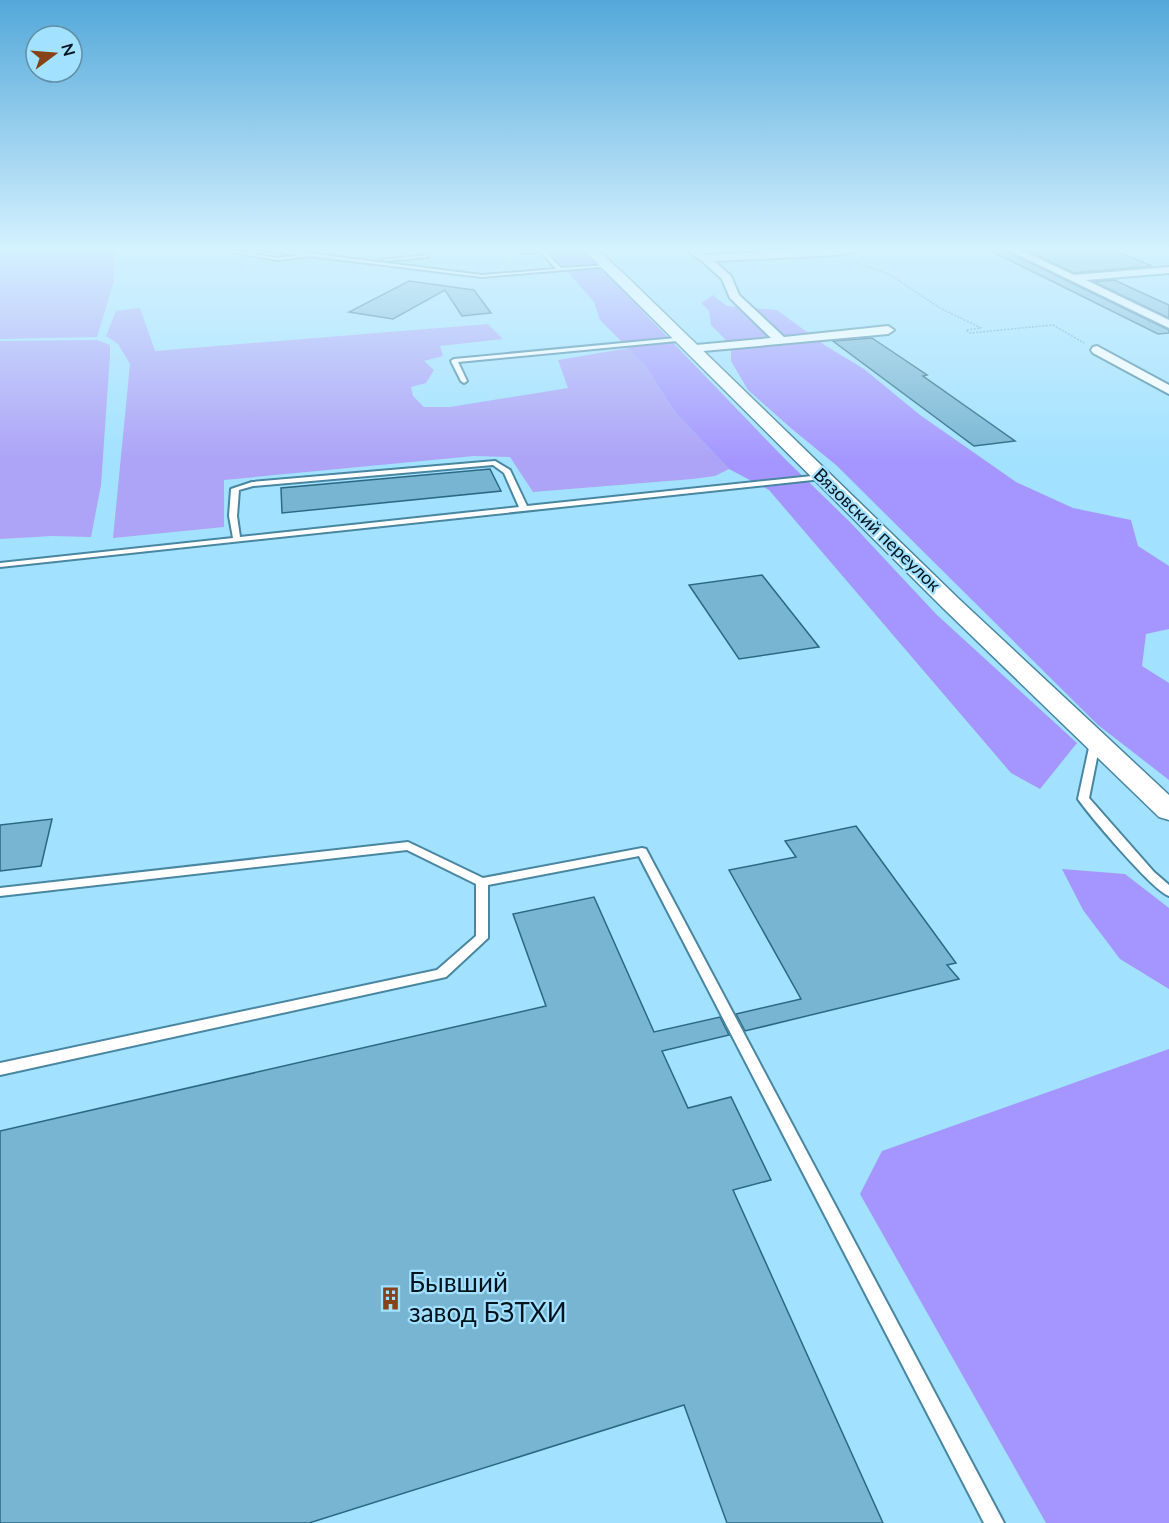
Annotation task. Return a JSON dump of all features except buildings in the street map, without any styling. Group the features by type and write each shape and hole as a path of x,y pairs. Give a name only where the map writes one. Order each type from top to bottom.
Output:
{"street":[{"name":"Вязовский переулок","path":"664,318 822,477 1095,742 1165,804"},
{"path":"758,318 781,340"},
{"path":"691,344 781,340 888,330"},
{"path":"1097,350 1169,390"}],"lane":[{"path":"464,381 454,361 691,344"},
{"path":"237,540 233,516 235,489 252,484 495,463 507,472 524,509"},
{"path":"0,565 822,477"},
{"path":"1095,742 1083,799 1169,892"},
{"path":"0,892 408,846 482,882 642,852 994,1523"},
{"path":"0,1069 441,974 482,939 482,882"}],"path":[{"path":"962,318 981,328 966,330 970,333 1053,325 1097,350"}],"shaded area":[{"path":"0,318 103,318 97,337 0,339"},
{"path":"113,318 144,318 155,351 488,324 503,339 440,346 443,356 424,361 434,370 426,383 411,387 413,396 424,407 450,407 568,388 558,360 629,348 644,364 675,412 729,469 715,476 692,479 533,492 510,457 474,456 224,480 224,527 113,538 130,364 118,344 106,336"},
{"path":"599,318 649,318 784,458 850,522 936,614 1077,743 1040,789 1011,773 769,490 729,469 675,412 644,364"},
{"path":"710,318 788,318 826,346 864,369 920,415 1016,482 1073,508 1131,520 1138,546 1169,566 1169,629 1146,634 1142,666 1169,683 1169,780 1098,725 836,465 748,390 731,361 731,351 724,338 711,325"},
{"path":"97,340 110,345 110,355 101,485 91,537 52,536 0,539 0,341"},
{"path":"1062,869 1125,874 1169,908 1169,989 1120,959 1083,910"},
{"path":"1169,1049 1169,1523 1046,1523 860,1194 882,1151"}],"place":[{"name":"Бывший завод БЗТХИ","path":"391,1298"}]}
